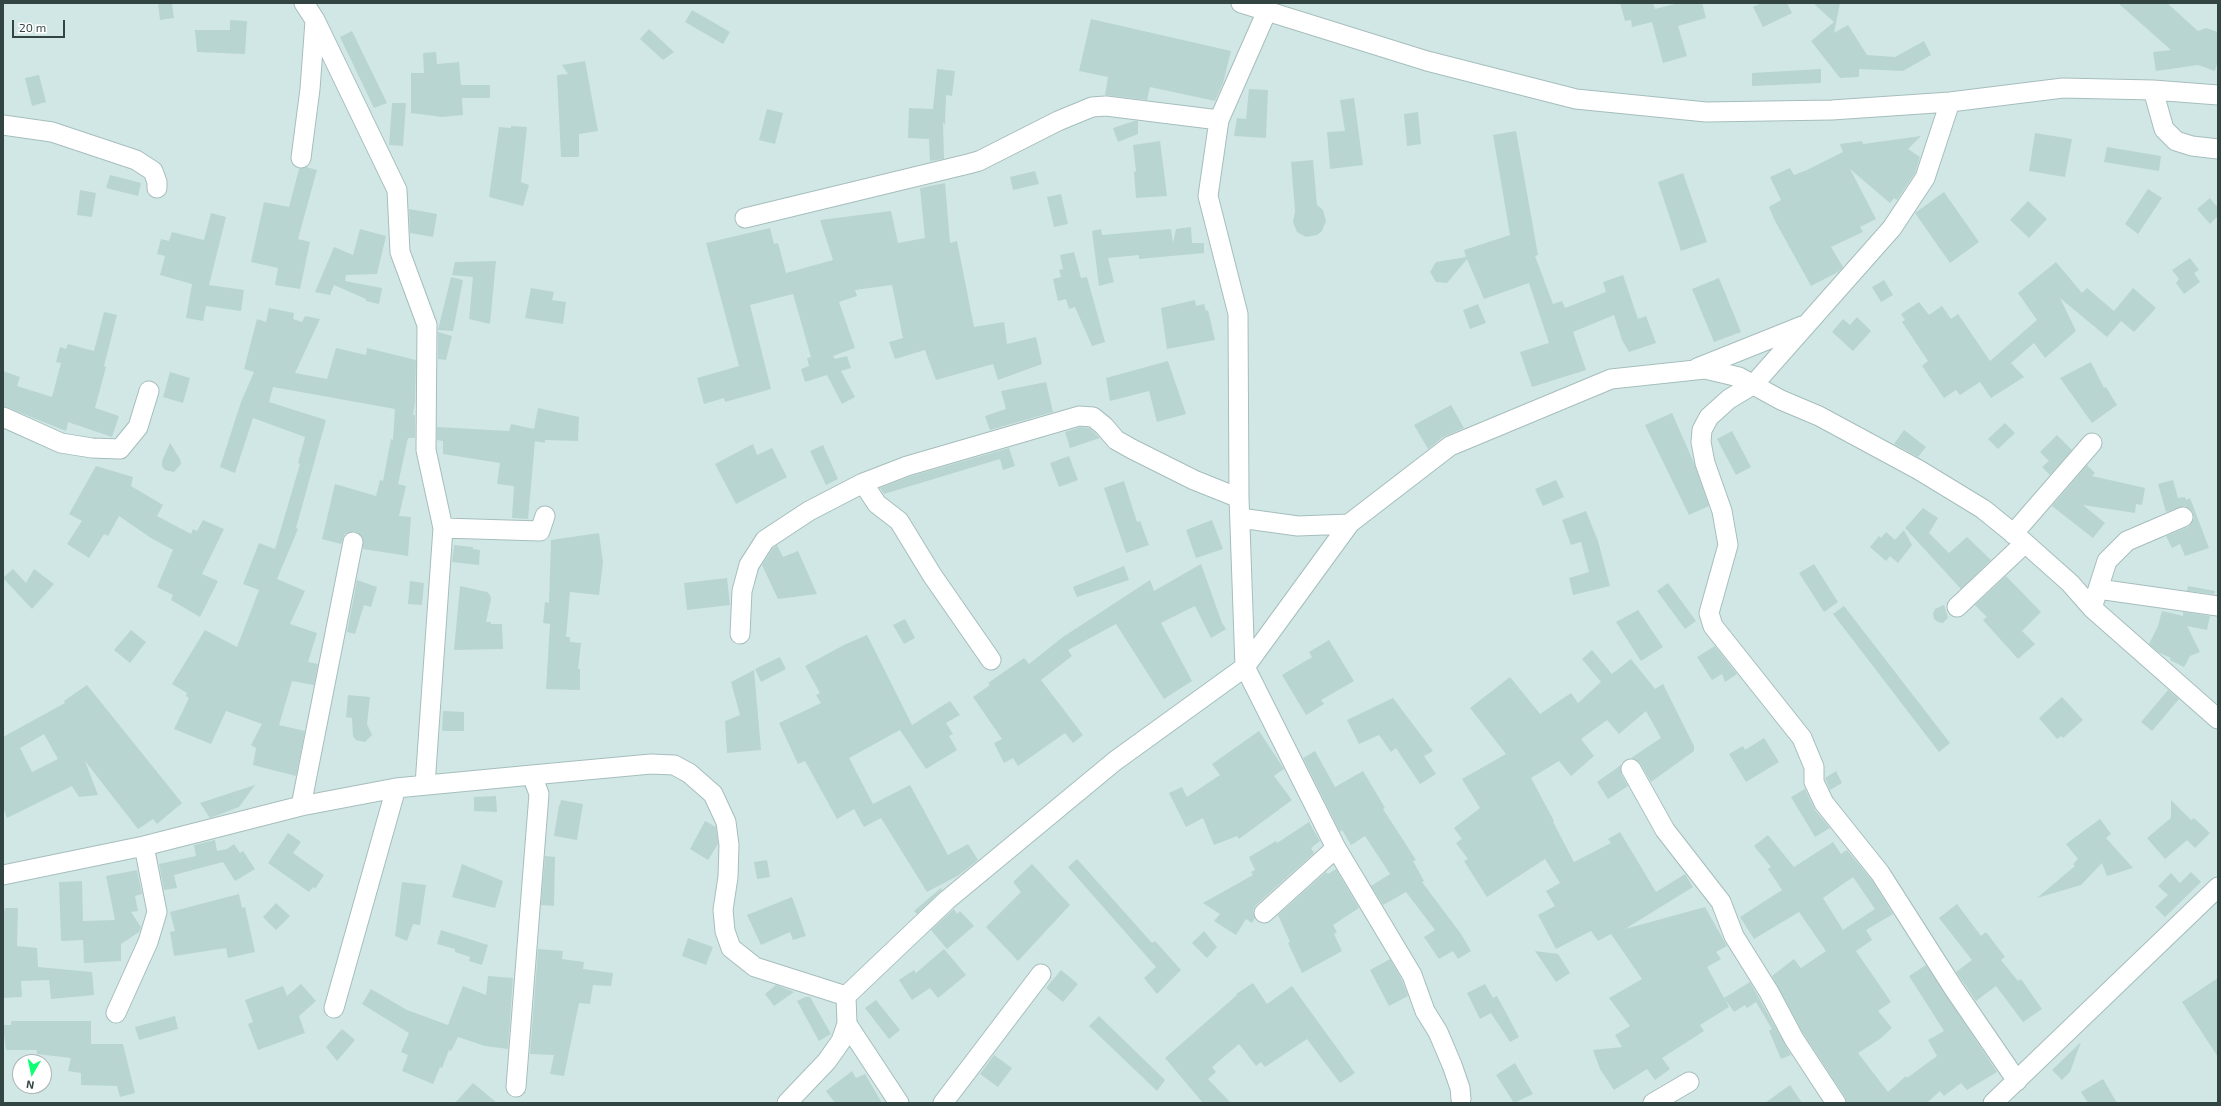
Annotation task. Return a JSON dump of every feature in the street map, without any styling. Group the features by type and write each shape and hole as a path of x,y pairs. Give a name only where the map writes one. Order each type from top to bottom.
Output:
{"street":[{"path":"304,3 315,20 397,190 400,252 427,326 426,450 443,528 425,784"},
{"path":"1241,3 1427,61 1576,99 1706,112 1832,110 1950,102 2063,88 2153,90 2218,95"},
{"path":"1267,11 1219,120 1208,196 1238,314 1239,498 1245,667 1336,848 1412,975 1425,1011 1452,1065 1461,1099"},
{"path":"301,158 310,89 315,20"},
{"path":"2153,90 2164,129 2176,141 2192,146 2218,149"},
{"path":"1950,102 1925,178 1892,228 1754,384 1720,406 1709,417 1702,430 1701,442 1705,463 1722,511 1728,545 1723,569 1711,602 1709,613 1713,626 1802,738 1814,766 1814,782 1824,803 1880,873 1954,989 2017,1081"},
{"path":"745,218 968,164 1058,120 1092,107 1106,106 1219,120"},
{"path":"3,125 52,132 136,160 153,171 157,182 157,188"},
{"path":"1690,370 1806,324"},
{"path":"787,1103 841,1041 847,1024 846,996 947,900 1115,761 1245,667 1349,524 1450,446 1611,379 1705,369 1739,377 1919,470 1983,509 2070,583 2092,608 2218,719"},
{"path":"3,417 61,443 92,448 120,449 138,427 149,391"},
{"path":"740,634 742,591 749,564 765,540 809,511 863,483 906,466 1079,416 1093,417 1104,426 1116,440 1132,449 1194,480 1239,498"},
{"path":"1957,606 2019,539 2092,442"},
{"path":"863,483 877,504 899,521 932,575 991,660"},
{"path":"443,528 540,531 545,516"},
{"path":"2092,608 2107,561 2127,541 2183,517"},
{"path":"1240,518 1298,526 1349,524"},
{"path":"301,806 353,542"},
{"path":"2098,589 2218,606"},
{"path":"3,874 144,846 301,806 396,788 425,784 651,764 674,765 689,773 713,794 726,822 729,844 728,877 723,910 725,931 731,948 755,967 846,996"},
{"path":"1631,769 1665,830 1721,902 1734,936 1748,961 1769,992 1794,1039 1836,1103"},
{"path":"516,1087 539,794 532,775"},
{"path":"334,1008 396,788"},
{"path":"116,1013 148,942 157,912 144,846"},
{"path":"1264,913 1336,848"},
{"path":"1993,1103 2218,887"},
{"path":"944,1103 1041,974"},
{"path":"847,1024 899,1103"},
{"path":"1653,1103 1689,1082"}],"shaded area":[{"path":"3,3 2218,3 2218,1103 3,1103"}],"building":[{"path":"158,3 172,3 174,18 160,20"},
{"path":"1620,3 1653,3 1655,9 1679,3 1702,3 1706,18 1678,26 1687,56 1663,63 1652,22 1632,27 1631,20 1625,21"},
{"path":"1761,3 1787,3 1792,13 1763,27 1753,7"},
{"path":"1813,3 1840,3 1834,33 1848,25 1867,55 1895,57 1924,41 1931,55 1903,71 1859,69 1859,77 1840,78 1811,41 1834,22"},
{"path":"2118,3 2167,3 2198,31 2206,28 2218,32 2218,60 2215,71 2198,65 2156,71 2153,52 2171,50"},
{"path":"692,10 730,32 723,44 685,22"},
{"path":"1091,19 1231,51 1223,83 1215,101 1150,87 1147,100 1105,95 1108,77 1079,71"},
{"path":"230,20 247,21 245,54 197,52 195,30 230,30"},
{"path":"649,29 674,52 663,60 640,39"},
{"path":"352,31 387,103 374,108 340,37"},
{"path":"436,52 437,64 459,62 461,85 490,85 490,98 462,98 463,115 442,117 411,113 411,73 424,73 423,53"},
{"path":"585,61 598,131 579,134 579,157 561,157 557,75 568,74 562,65"},
{"path":"937,69 955,71 952,96 946,95 945,125 943,122 944,159 930,161 929,139 908,138 909,108 933,109"},
{"path":"1821,69 1821,83 1752,86 1752,73"},
{"path":"39,75 46,102 32,106 25,78"},
{"path":"1249,89 1268,90 1266,138 1234,136 1237,118 1246,119"},
{"path":"1354,98 1363,165 1330,169 1327,132 1345,131 1340,100"},
{"path":"392,103 406,103 403,146 389,145"},
{"path":"767,109 783,113 775,144 759,140"},
{"path":"1418,112 1421,144 1407,146 1404,114"},
{"path":"1138,121 1138,134 1118,142 1113,128"},
{"path":"511,126 527,127 521,182 529,185 523,206 489,197 499,127 511,128"},
{"path":"1516,131 1538,255 1535,256 1553,304 1562,301 1565,308 1606,292 1603,282 1623,275 1638,319 1646,316 1656,343 1629,352 1622,340 1614,315 1573,332 1586,370 1532,387 1520,352 1549,343 1529,283 1484,299 1467,259 1447,283 1436,282 1430,272 1436,262 1466,257 1464,250 1510,235 1493,135"},
{"path":"2035,133 2072,139 2065,177 2029,171"},
{"path":"1921,136 1908,149 1920,157 1915,173 1897,200 1894,198 1890,203 1850,169 1876,219 1860,227 1863,232 1831,247 1843,267 1838,272 1811,286 1774,219 1769,207 1781,200 1770,177 1790,168 1794,175 1807,170 1843,152 1840,144 1862,141 1863,144"},
{"path":"1160,141 1167,196 1136,198 1134,172 1136,171 1133,145"},
{"path":"2107,147 2161,156 2159,171 2104,162"},
{"path":"1313,160 1317,205 1323,210 1326,221 1322,231 1317,235 1306,237 1297,232 1293,222 1295,211 1291,162"},
{"path":"306,167 317,170 298,239 310,242 300,289 275,285 278,268 251,262 264,202 289,207 299,169"},
{"path":"1035,171 1039,184 1013,190 1010,177"},
{"path":"1683,173 1707,242 1681,251 1658,182"},
{"path":"110,175 141,183 138,196 106,188"},
{"path":"945,183 950,243 957,241 974,327 1004,322 1007,344 1036,337 1042,364 998,380 993,364 936,380 925,350 895,359 889,342 903,338 892,285 855,290 857,296 839,302 855,348 833,356 835,359 847,356 851,368 841,371 855,397 842,404 827,375 805,382 801,369 809,366 807,358 811,357 793,294 750,305 771,389 725,402 724,398 704,404 697,378 739,366 706,243 770,228 774,244 778,243 786,273 833,260 820,220 891,211 898,243 925,238 920,188"},
{"path":"2148,189 2162,198 2138,234 2125,224"},
{"path":"80,190 96,193 92,217 77,215"},
{"path":"1944,192 1979,242 1950,263 1915,213"},
{"path":"1061,194 1068,224 1054,227 1047,197"},
{"path":"2210,198 2218,208 2218,216 2210,224 2197,209"},
{"path":"2028,201 2047,219 2029,238 2010,220"},
{"path":"409,209 437,214 433,237 410,233"},
{"path":"211,213 226,217 209,285 244,290 241,311 206,306 203,321 186,318 192,284 160,275 165,256 157,254 161,239 169,241 172,232 204,240"},
{"path":"1191,227 1192,243 1204,243 1204,253 1139,259 1139,255 1108,258 1114,282 1099,286 1092,231 1101,229 1102,235 1171,229 1173,243 1176,229"},
{"path":"360,229 386,236 377,274 346,275 345,281 382,288 379,304 366,301 366,299 334,285 330,295 315,292 334,247 353,255"},
{"path":"1074,252 1081,278 1087,277 1105,342 1092,346 1075,307 1069,309 1066,299 1058,301 1053,279 1061,277 1059,270 1063,269 1060,255"},
{"path":"2190,258 2199,270 2194,273 2200,282 2184,294 2176,283 2179,279 2172,270"},
{"path":"496,261 490,324 469,319 473,277 452,275 455,262"},
{"path":"2056,262 2082,293 2087,288 2114,311 2133,288 2156,308 2134,332 2121,321 2107,337 2060,298 2076,331 2045,358 2034,343 2011,363 2024,377 1991,398 1980,382 1960,395 1956,390 1944,398 1922,366 1928,361 1902,322 1905,320 1901,314 1919,302 1929,315 1942,306 1951,319 1958,314 1990,361 2037,320 2018,293"},
{"path":"451,277 463,280 453,331 438,330"},
{"path":"1719,278 1741,332 1714,342 1692,289"},
{"path":"1884,280 1893,295 1881,302 1872,287"},
{"path":"531,288 554,292 552,300 566,302 563,324 525,318"},
{"path":"1195,300 1196,306 1204,304 1206,311 1208,310 1215,340 1167,349 1161,308"},
{"path":"1478,304 1486,323 1470,329 1463,310"},
{"path":"269,308 294,313 293,319 302,322 305,316 320,319 295,373 327,379 336,348 366,355 367,348 416,360 415,402 413,415 415,415 415,438 408,438 398,484 406,486 399,516 411,517 408,556 363,549 363,538 355,531 345,534 341,544 322,539 335,484 376,496 380,480 383,481 391,439 393,440 395,409 273,387 269,402 326,420 296,528 298,529 277,579 305,591 290,624 317,633 308,662 318,664 314,685 292,681 279,725 305,731 296,776 253,765 256,748 251,745 262,724 226,711 211,744 174,729 189,698 186,696 187,693 172,684 205,630 237,647 259,590 243,584 259,543 275,549 300,464 298,463 305,437 253,418 235,473 220,467 241,402 254,372 244,369 257,319 266,322"},
{"path":"104,312 117,315 104,366 106,367 95,408 119,416 112,437 68,422 66,431 3,406 3,371 20,377 17,386 52,397 61,363 56,362 60,347 66,349 68,344 94,351"},
{"path":"1857,317 1871,331 1853,351 1832,332 1843,319 1850,325"},
{"path":"438,332 452,336 446,360 438,359"},
{"path":"1168,361 1186,414 1157,422 1149,391 1110,401 1106,378"},
{"path":"2091,362 2104,388 2106,387 2117,405 2092,423 2060,378"},
{"path":"170,372 190,378 183,403 163,397"},
{"path":"1046,382 1053,412 990,430 985,416 1006,409 1001,391"},
{"path":"1451,405 1464,428 1443,437 1428,449 1414,425"},
{"path":"538,408 579,417 578,441 545,440 545,443 535,441 528,519 512,518 514,486 497,484 500,463 443,454 443,441 437,440 437,427 509,431 511,424 534,429"},
{"path":"1672,413 1694,463 1709,506 1689,515 1645,425"},
{"path":"2005,423 2015,433 1998,449 1988,439"},
{"path":"1080,427 1089,428 1100,438 1070,448 1065,432"},
{"path":"1904,430 1926,447 1918,457 1894,444"},
{"path":"1732,431 1751,467 1736,475 1717,439"},
{"path":"2057,435 2072,450 2050,475 2042,467 2049,461 2040,452"},
{"path":"170,443 180,459 181,464 174,472 165,470 162,466 162,461"},
{"path":"753,444 757,455 772,448 787,477 736,504 715,464"},
{"path":"823,445 838,479 826,485 810,451"},
{"path":"1009,448 1015,466 1003,470 1000,459 884,494 880,488 911,476"},
{"path":"1069,456 1078,480 1059,487 1050,463"},
{"path":"2087,465 2095,473 2092,476 2145,488 2142,505 2136,504 2135,513 2083,505 2105,523 2093,538 2052,506"},
{"path":"96,466 133,477 131,486 163,505 157,516 191,534 193,529 197,531 203,520 224,529 202,574 218,581 200,617 171,600 173,595 157,587 173,550 151,538 119,516 108,536 104,534 89,558 67,544 82,521 69,514"},
{"path":"1556,480 1564,497 1543,506 1535,489"},
{"path":"2173,480 2178,498 2185,497 2186,500 2190,498 2209,548 2185,556 2180,544 2172,548 2166,536 2188,527 2194,519 2193,512 2185,506 2166,512 2158,484"},
{"path":"1124,481 1137,522 1140,521 1149,545 1126,553 1104,488"},
{"path":"1923,508 1938,518 1929,533 1949,553 1967,537 1991,560 1961,589 1905,528"},
{"path":"1586,511 1598,541 1610,586 1573,595 1569,578 1589,572 1581,542 1571,545 1562,520"},
{"path":"1212,520 1223,549 1196,558 1186,530"},
{"path":"1904,530 1912,545 1898,563 1890,556 1886,561 1870,547 1879,536 1881,538 1886,532 1895,540"},
{"path":"599,533 603,562 599,595 570,592 566,637 570,637 570,642 581,643 578,669 580,669 580,690 546,689 550,624 543,623 545,602 549,603 551,540"},
{"path":"454,545 473,547 473,549 480,550 479,565 452,562"},
{"path":"777,545 783,557 798,551 817,594 778,599 762,565 773,548"},
{"path":"1201,564 1222,623 1226,629 1211,638 1195,606 1161,623 1192,681 1164,699 1116,624 1068,650 1072,656 1041,680 1083,735 1073,743 1065,733 1018,766 1013,758 1004,763 994,743 1002,739 973,697 990,685 988,683 1024,658 1029,664 1063,637 1150,580 1154,591"},
{"path":"1814,564 1838,602 1824,612 1799,573"},
{"path":"1124,566 1129,580 1077,597 1073,587"},
{"path":"13,569 26,583 34,569 54,584 32,609 3,578"},
{"path":"2006,576 2041,612 2022,631 2035,644 2018,659 1983,620 1987,617 1975,605"},
{"path":"727,578 730,605 687,610 684,583"},
{"path":"357,580 377,587 371,607 364,605 355,634 347,632"},
{"path":"410,581 424,583 422,605 408,604"},
{"path":"1668,583 1696,621 1685,629 1657,591"},
{"path":"460,586 487,592 490,595 491,599 486,622 491,622 491,624 502,624 503,649 454,650"},
{"path":"2188,586 2215,591 2214,594 2187,591"},
{"path":"1944,605 1948,618 1943,623 1938,622 1934,619 1933,614 1935,609"},
{"path":"1844,606 1950,743 1939,752 1833,614"},
{"path":"1638,610 1663,647 1641,661 1616,622"},
{"path":"2162,611 2183,616 2183,612 2210,616 2207,630 2187,626 2200,652 2190,656 2184,667 2170,660 2171,658 2158,652 2149,644 2158,626"},
{"path":"905,619 915,638 904,644 893,625"},
{"path":"131,630 146,642 130,663 114,650"},
{"path":"867,635 912,725 950,701 960,715 946,723 953,734 949,736 957,750 926,769 900,730 849,758 873,804 910,785 948,855 968,844 978,860 959,875 927,892 881,818 864,827 854,809 837,819 805,761 798,764 779,723 821,703 816,695 820,693 805,666 844,645"},
{"path":"1329,640 1354,681 1321,700 1324,704 1306,715 1282,675 1312,657 1309,652"},
{"path":"1715,646 1737,674 1725,682 1722,674 1712,680 1697,657"},
{"path":"1592,650 1612,674 1631,659 1655,689 1663,684 1694,746 1694,751 1651,782 1640,763 1631,758 1661,738 1646,711 1619,734 1607,720 1581,739 1594,756 1571,776 1559,761 1531,778 1574,862 1611,843 1608,839 1620,832 1656,892 1685,874 1693,887 1625,929 1705,907 1727,946 1716,952 1721,959 1707,967 1724,998 1750,982 1791,1055 1781,1059 1769,1031 1772,1029 1756,1002 1747,1008 1745,1005 1734,1012 1725,999 1729,1007 1700,1025 1704,1031 1662,1058 1670,1069 1655,1080 1647,1069 1614,1090 1600,1069 1593,1050 1622,1047 1615,1035 1630,1026 1609,998 1642,979 1611,934 1598,941 1591,931 1556,949 1538,915 1555,906 1546,891 1560,883 1545,859 1487,897 1464,861 1468,859 1456,843 1462,839 1454,828 1480,808 1462,779 1506,754 1470,708 1510,677 1540,714 1571,693 1578,703 1601,682 1582,659"},
{"path":"780,657 786,669 761,682 755,669"},
{"path":"754,670 761,750 727,753 725,721 740,715 731,682"},
{"path":"87,685 182,803 157,824 153,819 138,829 85,761 98,795 79,797 72,786 7,818 3,807 3,737 65,703 64,701","holes":["44,734 58,759 32,772 20,748"]},
{"path":"2168,690 2179,699 2152,731 2141,722"},
{"path":"348,695 370,697 367,724 372,735 365,742 356,740 353,736 352,718 346,717"},
{"path":"2062,697 2083,720 2063,738 2061,736 2057,739 2039,718"},
{"path":"1393,698 1433,751 1424,756 1436,774 1420,784 1396,748 1391,752 1379,735 1359,744 1347,720"},
{"path":"443,711 464,712 464,731 442,731"},
{"path":"1259,731 1284,769 1274,776 1292,800 1239,839 1237,836 1214,845 1203,818 1186,827 1169,793 1182,787 1187,797 1220,775 1212,764"},
{"path":"1764,738 1779,762 1746,782 1729,754 1743,746 1745,750"},
{"path":"1315,751 1335,787 1363,771 1385,808 1383,809 1416,860 1413,861 1424,881 1422,882 1461,934 1471,951 1458,959 1453,951 1439,959 1424,937 1435,930 1406,892 1383,905 1371,886 1390,874 1365,836 1351,845 1342,830 1340,832 1303,758"},
{"path":"1621,765 1621,774 1628,786 1608,799 1597,782"},
{"path":"1836,771 1842,783 1830,790 1825,778"},
{"path":"255,785 239,807 210,818 200,803"},
{"path":"1805,789 1815,810 1830,828 1815,837 1791,797"},
{"path":"496,796 497,812 474,811 474,797"},
{"path":"561,800 583,804 577,840 554,836"},
{"path":"2171,800 2191,820 2194,818 2210,833 2195,848 2187,840 2165,859 2147,838 2171,818"},
{"path":"2100,819 2111,834 2106,838 2133,868 2107,876 2102,863 2081,885 2037,898 2075,866 2073,864 2078,859 2066,844"},
{"path":"705,821 716,827 718,844 708,860 690,849"},
{"path":"1309,822 1320,841 1311,848 1314,853 1256,905 1253,910 1255,918 1252,923 1246,919 1236,935 1214,921 1220,914 1203,903 1253,875 1251,872 1255,870 1249,857 1276,841 1277,843"},
{"path":"288,833 301,842 293,853 324,875 315,889 313,887 309,892 268,863"},
{"path":"1768,835 1794,867 1833,842 1841,854 1847,850 1871,879 1893,914 1866,930 1872,940 1856,951 1891,1002 1878,1011 1892,1028 1880,1039 1858,1053 1888,1092 1906,1076 1907,1078 1937,1056 1928,1040 1944,1031 1909,976 1926,965 1997,1072 1967,1090 1961,1083 1944,1096 1940,1091 1927,1103 1847,1103 1845,1097 1803,1033 1772,976 1794,959 1801,968 1826,951 1799,912 1754,939 1740,917 1782,890 1768,869 1771,867 1754,846","holes":["1853,877 1875,909 1843,930 1823,898"]},
{"path":"215,840 217,851 227,849 234,844 240,853 243,851 255,869 235,881 223,862 174,875 177,888 164,890 159,864 196,856 194,845"},
{"path":"545,856 555,857 554,906 541,905"},
{"path":"1077,859 1152,943 1155,941 1181,970 1157,994 1144,978 1156,967 1068,867"},
{"path":"767,860 770,877 757,879 754,862"},
{"path":"462,864 503,881 495,908 452,897"},
{"path":"1032,864 1070,905 1018,961 986,927 1021,892 1013,882"},
{"path":"1336,869 1359,908 1333,925 1337,932 1334,934 1342,951 1302,973 1288,943 1290,942 1278,915 1326,872 1328,874"},
{"path":"137,870 142,894 135,896 138,911 131,912 141,927 139,932 121,944 121,961 84,963 83,940 61,941 59,882 82,881 83,921 115,920 106,876"},
{"path":"2191,872 2201,882 2165,917 2155,907 2168,895 2158,886 2171,873 2180,883"},
{"path":"402,882 426,885 420,925 413,924 407,941 395,936"},
{"path":"941,888 942,890 917,914 914,911"},
{"path":"239,894 242,908 245,907 255,952 228,958 226,948 174,956 170,932 175,931 170,912"},
{"path":"792,897 806,936 793,940 790,932 761,945 747,915"},
{"path":"276,903 290,916 276,930 263,917"},
{"path":"1957,904 1981,936 1986,932 2005,957 2001,960 2018,981 2021,979 2042,1009 2023,1022 1996,986 1976,1001 1956,972 1972,960 1939,918"},
{"path":"5,908 18,908 17,946 37,948 38,967 92,972 94,995 51,999 49,980 21,981 22,997 3,998 3,915"},
{"path":"954,909 957,914 960,911 974,926 947,949 931,930"},
{"path":"441,930 488,945 482,965 469,961 470,957 455,952 455,949 437,944"},
{"path":"1204,931 1217,947 1207,958 1192,943"},
{"path":"688,938 713,947 706,965 682,956"},
{"path":"538,949 563,951 562,959 584,962 583,969 613,973 611,986 593,985 590,1004 579,1003 564,1076 550,1074 554,1055 530,1054"},
{"path":"944,949 966,975 938,998 930,988 912,1000 899,980 914,970 916,973"},
{"path":"1535,951 1558,954 1570,973 1556,982"},
{"path":"1390,959 1402,980 1408,996 1389,1006 1370,970"},
{"path":"1061,970 1078,984 1063,1002 1046,988"},
{"path":"488,976 513,978 508,1049 485,1046 458,1037 451,1051 449,1050 442,1068 440,1067 433,1084 402,1071 408,1055 401,1052 409,1033 362,1004 371,989 407,1010 448,1025 463,986 486,995"},
{"path":"2218,978 2218,1057 2182,1002"},
{"path":"1253,983 1267,1004 1292,986 1355,1073 1340,1083 1307,1039 1265,1067 1261,1062 1256,1066 1239,1044 1212,1067 1216,1072 1208,1079 1231,1103 1203,1103 1165,1058 1237,995 1236,994"},
{"path":"301,984 316,1001 299,1016 305,1033 258,1050 248,1024 253,1022 245,1000 283,986 287,996"},
{"path":"1485,984 1493,998 1497,996 1519,1037 1510,1042 1491,1013 1480,1019 1467,993"},
{"path":"776,985 794,992 774,1006 765,994"},
{"path":"805,997 810,997 831,1034 819,1041 797,1001"},
{"path":"876,1000 900,1030 889,1039 865,1008"},
{"path":"175,1016 178,1029 139,1040 135,1027"},
{"path":"1099,1016 1165,1080 1157,1091 1089,1026"},
{"path":"11,1021 91,1021 91,1044 123,1044 135,1093 120,1097 117,1086 81,1085 81,1073 68,1071 71,1058 52,1056 52,1054 37,1054 37,1050 6,1050 3,1025 11,1025"},
{"path":"342,1029 355,1040 337,1061 326,1047"},
{"path":"2081,1042 2070,1072 2062,1080 2052,1070"},
{"path":"994,1055 1012,1068 998,1087 980,1074"},
{"path":"1515,1063 1533,1094 1514,1103 1496,1075"},
{"path":"852,1071 856,1078 865,1074 882,1103 835,1103 826,1091"},
{"path":"2103,1079 2117,1103 2088,1103 2081,1092"},
{"path":"473,1083 497,1103 455,1103"},
{"path":"1790,1085 1802,1103 1765,1103"}]}
